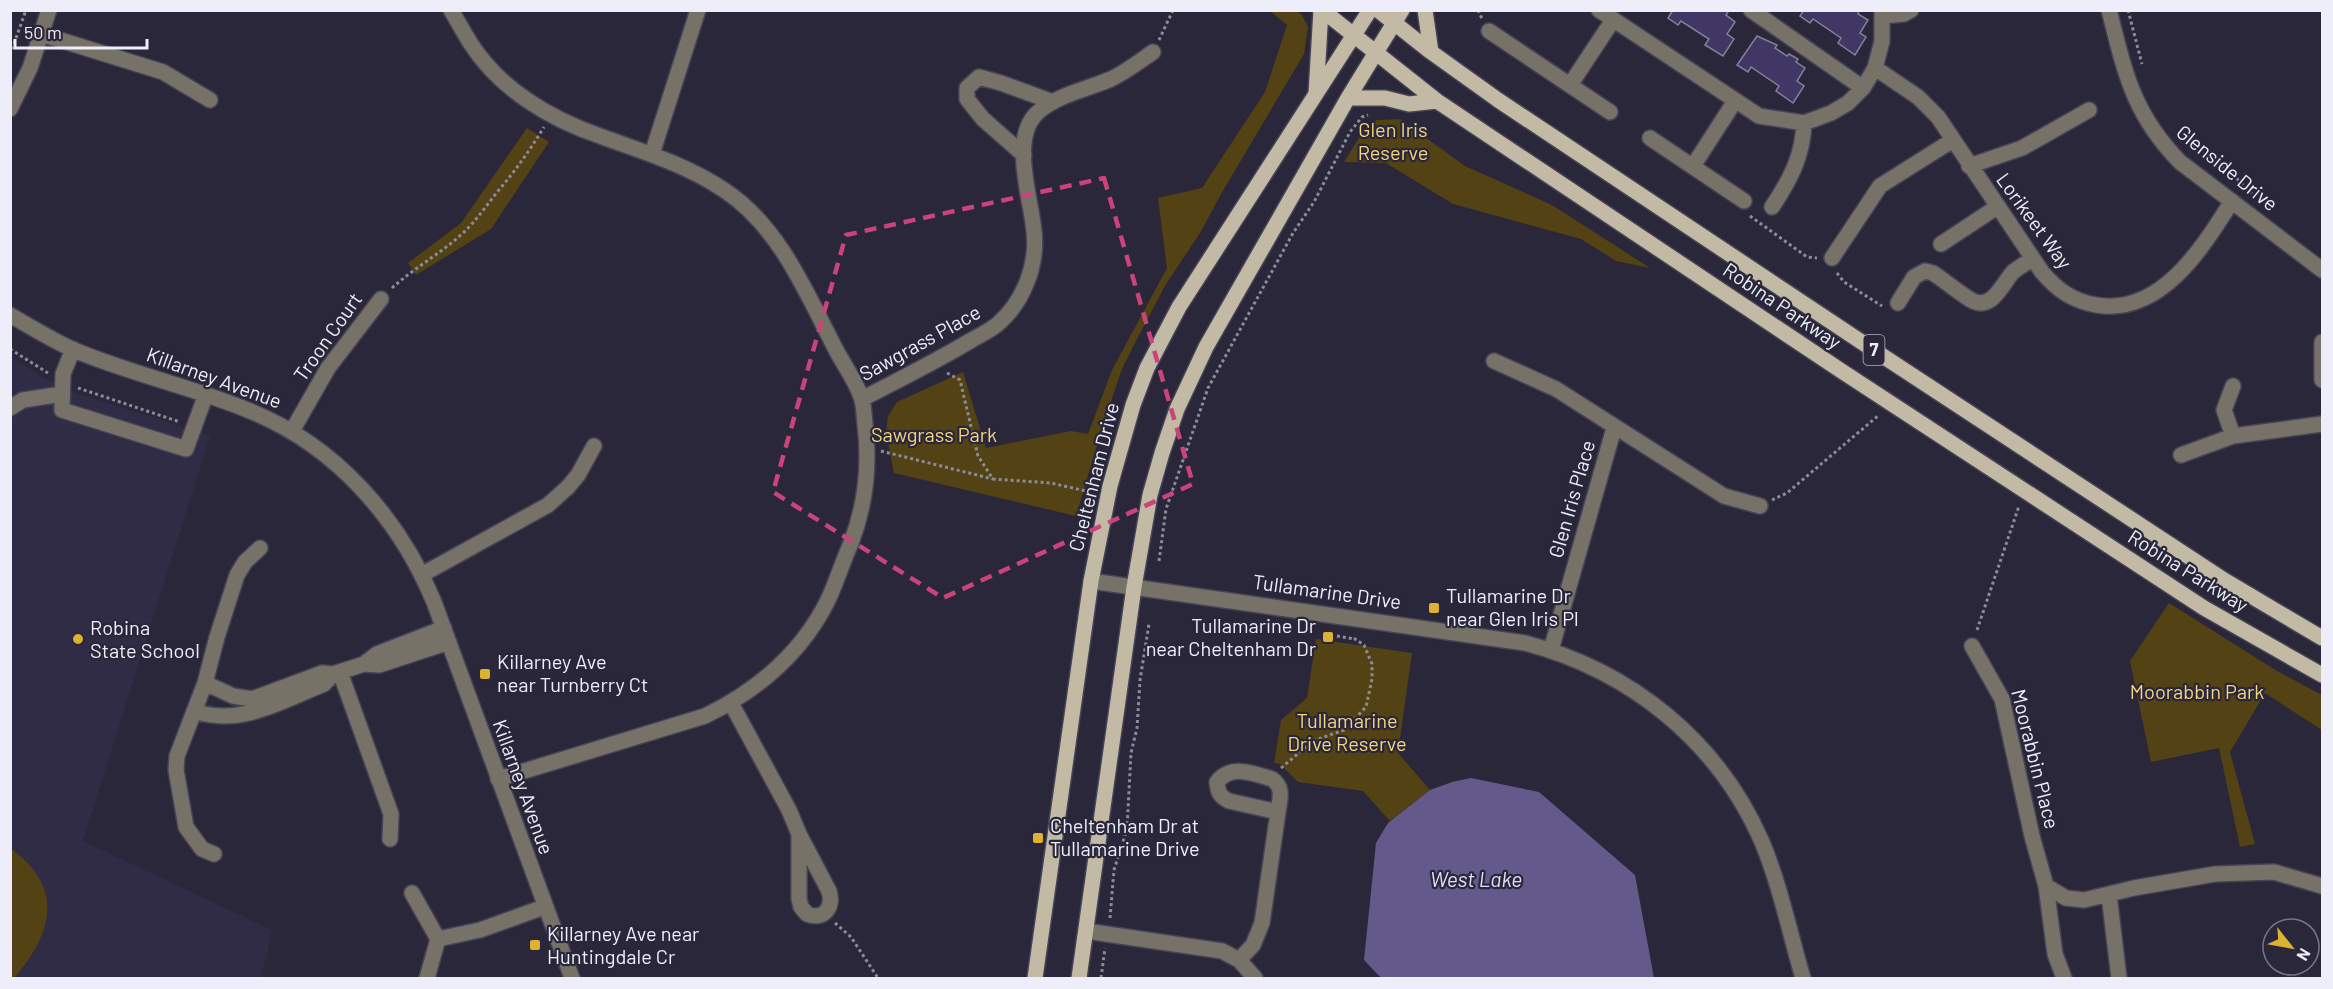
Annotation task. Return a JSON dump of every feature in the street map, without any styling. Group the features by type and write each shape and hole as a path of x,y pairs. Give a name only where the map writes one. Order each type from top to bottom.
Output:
{"main road":[{"name":"Robina Parkway","path":"1321,10 1437,101 1892,404 2204,608 2322,675"},
{"path":"1316,94 1321,10"},
{"name":"Cheltenham Drive","path":"1035,978 1091,581 1120,446 1148,368 1198,276 1370,10"},
{"name":"Robina Parkway","path":"1378,10 1398,17 1431,52 1577,152 2164,541 2224,580 2322,638"},
{"path":"1425,10 1431,52"},
{"path":"1079,978 1134,586 1153,485 1162,453 1191,377 1234,297 1348,98 1398,17"},
{"path":"1348,98 1385,98 1409,104 1437,101"}],"street":[{"path":"10,109 21,90 49,10"},
{"path":"451,10 472,46 518,93 550,114 599,136 693,171 728,192 763,225 798,276 862,399 867,447 866,488 861,512 829,598 799,645 782,665 731,703 705,716 498,779"},
{"path":"652,154 698,10"},
{"path":"1599,10 1759,116 1804,123 1831,113 1863,88 1875,68 1882,41 1883,13 1904,14 1911,10"},
{"path":"1751,10 1863,88"},
{"name":"Glenside Drive","path":"2109,10 2130,88 2140,111 2152,130 2180,162 2322,270"},
{"path":"1570,85 1613,20"},
{"path":"1489,31 1610,112"},
{"path":"41,34 163,72 210,100"},
{"name":"Sawgrass Place","path":"862,399 954,351 999,324 1013,308 1024,290 1033,261 1035,233 1025,175 1023,138 1036,114 1053,102 1114,78 1153,52"},
{"name":"Lorikeet Way","path":"1875,68 1929,107 2053,285 2069,297 2083,303 2120,306 2139,301 2159,289 2195,256 2232,201"},
{"path":"1024,155 983,119 967,99 968,88 979,77 1001,82 1053,102"},
{"path":"1693,166 1735,101"},
{"path":"1970,166 2022,148 2089,110"},
{"path":"1772,207 1795,168 1800,154 1804,123"},
{"path":"1650,138 1744,201"},
{"path":"1832,258 1880,186 1953,140"},
{"path":"1941,244 1997,207"},
{"path":"1898,303 1914,277 1925,271 1933,273 1973,301 1982,303 1992,300 2012,274 2033,259"},
{"name":"Troon Court","path":"292,431 328,368 381,298"},
{"name":"Killarney Avenue","path":"10,315 73,349 250,410 292,431 326,455 370,495 423,574 572,978"},
{"path":"2322,342 2322,380"},
{"path":"73,349 63,374 62,410 186,449 206,394"},
{"name":"Glen Iris Place","path":"1494,361 1556,389 1724,496 1760,506"},
{"path":"2233,386 2224,410 2233,436"},
{"path":"10,408 23,400 63,389"},
{"path":"2181,455 2233,436 2322,424"},
{"name":"Glen Iris Place","path":"1551,650 1614,428"},
{"path":"423,574 548,506 578,475 594,446"},
{"path":"214,854 202,849 186,827 176,770 177,756 205,683 237,575 245,562 260,548"},
{"name":"Tullamarine Drive","path":"1091,581 1499,638 1551,650 1608,675 1640,694 1677,723 1727,779 1746,810 1762,844 1803,978"},
{"path":"205,683 233,696 252,699 322,673 337,673 364,664 377,654 446,635"},
{"name":"Moorabbin Place","path":"1972,646 2002,699 2032,836 2046,886 2055,954 2064,978"},
{"path":"194,711 210,717 225,718 246,715 324,684 337,673"},
{"path":"337,673 391,814 390,838"},
{"path":"731,703 789,810 829,891 831,902 825,914 813,916 804,911 800,904 799,834"},
{"path":"1239,960 1259,936 1281,794 1277,782 1272,779 1231,771 1223,774 1217,782 1221,797 1229,801 1278,812"},
{"path":"2046,886 2066,898 2084,900 2134,888 2215,874 2274,872 2322,886"},
{"path":"412,893 438,939 427,978"},
{"path":"2109,895 2119,978"},
{"path":"438,939 480,930 544,907"},
{"path":"1086,932 1222,951 1239,960 1255,978"}],"path":[{"path":"10,56 26,10"},
{"path":"1153,52 1173,10"},
{"path":"2128,10 2142,65"},
{"path":"1159,561 1166,509 1208,388 1293,233 1314,202 1350,132 1362,117 1372,112"},
{"path":"381,298 409,272 460,235 483,213 527,155 550,114"},
{"path":"2184,142 2230,172 2260,202"},
{"path":"10,349 63,389 194,426"},
{"path":"945,372 960,380 978,456 993,478"},
{"path":"1760,506 1787,493 1892,404"},
{"path":"867,447 993,478 1051,483 1086,491"},
{"path":"1972,646 2024,490"},
{"path":"1355,639 1360,618"},
{"path":"1110,919 1114,870 1127,830 1131,753 1137,728 1140,680 1149,624"},
{"path":"1272,779 1284,764 1313,741 1344,730 1366,707 1372,679 1372,664 1364,645 1355,639 1331,636"},
{"path":"825,914 850,937 878,978"},
{"path":"1101,978 1104,957"}],"highlighted area":[{"path":"1104,178 1193,484 943,598 773,492 846,235"}],"shaded area":[{"name":"Robina State School","path":"10,356 44,378 70,391 210,436 83,841 272,930 261,978 11,978"}],"green space":[{"name":"Sawgrass Park","path":"1270,11 1297,11 1302,15 1308,27 1304,54 1200,233 1166,284 1122,369 1076,516 894,473 886,431 888,416 897,402 963,372 986,448 1071,431 1088,434 1112,370 1167,268 1158,198 1202,188 1265,92 1287,25"},
{"name":"Glen Iris Reserve","path":"1400,119 1465,166 1552,205 1650,268 1616,261 1581,239 1453,204 1386,163 1344,162 1367,125 1377,120"},
{"path":"527,128 549,142 491,229 416,275 408,263 461,223"},
{"name":"Moorabbin Park","path":"2169,603 2277,671 2322,695 2322,730 2265,693 2230,752 2255,844 2240,847 2219,748 2151,762 2130,661"},
{"name":"Tullamarine Drive Reserve","path":"1316,639 1412,653 1398,753 1430,790 1390,821 1363,791 1298,782 1280,764 1274,763 1281,720 1307,698"},
{"path":"10,848 28,863 39,878 46,894 47,911 38,944 14,978 10,978"}],"water":[{"name":"West Lake","path":"1471,778 1539,792 1635,875 1654,978 1381,978 1364,960 1376,843 1388,823 1430,790"}],"building":[{"path":"1673,10 1725,10 1728,12 1726,15 1735,22 1727,34 1734,39 1723,56 1705,45 1709,39 1681,21 1678,25 1668,18"},
{"path":"1804,10 1859,10 1858,14 1868,20 1860,33 1866,37 1855,55 1838,43 1841,38 1813,19 1810,23 1800,16"},
{"path":"1757,36 1777,45 1775,48 1787,56 1789,54 1798,59 1796,62 1805,68 1797,81 1804,86 1793,103 1776,91 1779,86 1751,67 1748,72 1737,65"}],"place":[{"name":"Tullamarine Dr near Glen Iris Pl","path":"1434,608"},
{"name":"Tullamarine Dr near Cheltenham Dr","path":"1328,637"},
{"name":"Robina State School","path":"78,639"},
{"name":"Killarney Ave near Turnberry Ct","path":"485,674"},
{"name":"Cheltenham Dr at Tullamarine Drive","path":"1038,838"},
{"name":"Killarney Ave near Huntingdale Cr","path":"535,945"}]}
